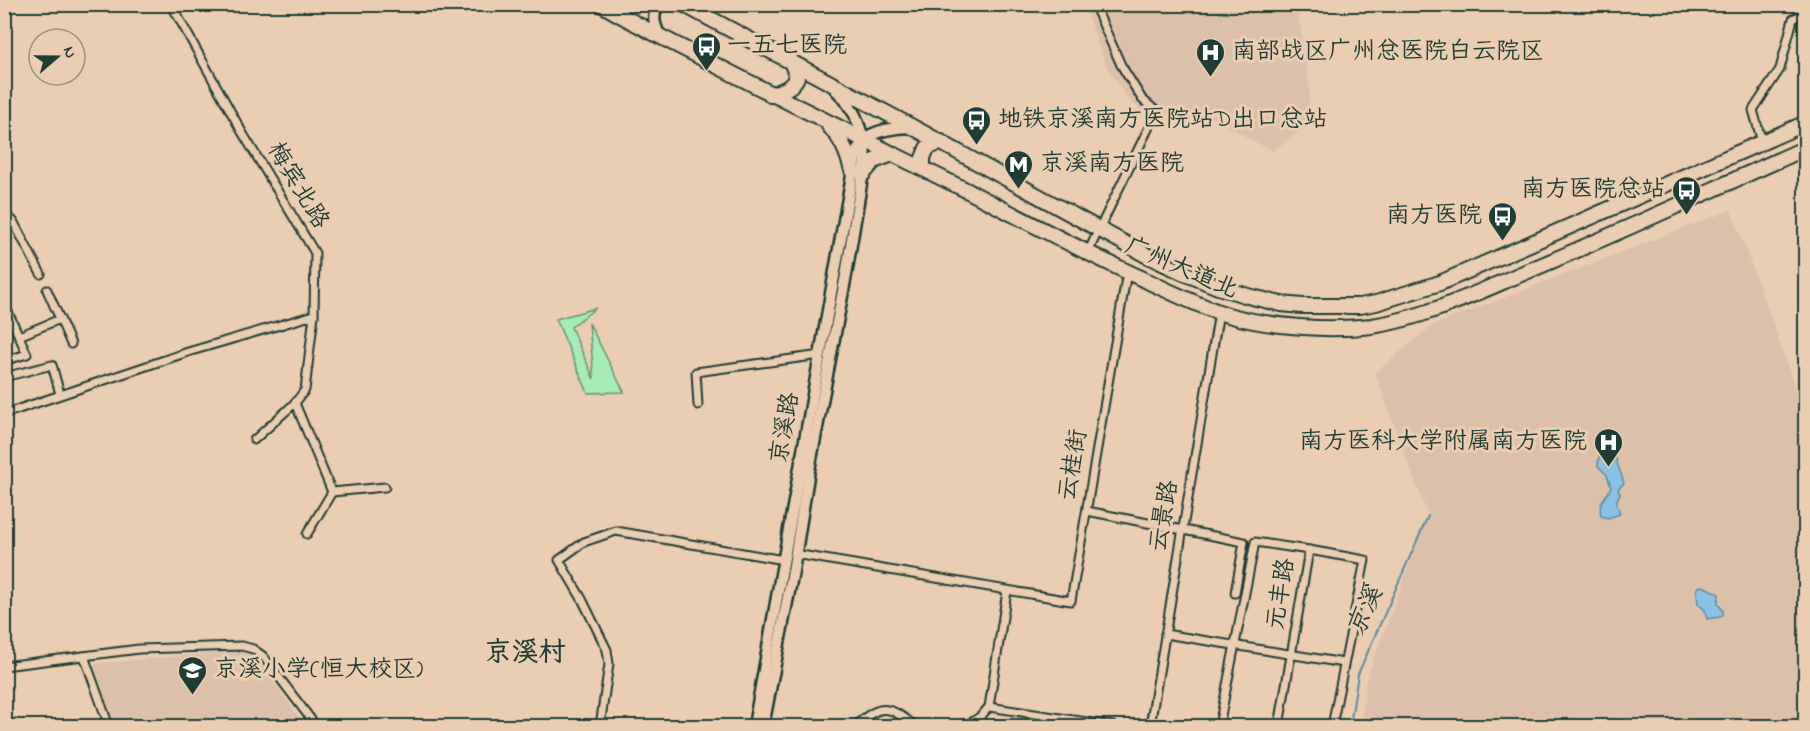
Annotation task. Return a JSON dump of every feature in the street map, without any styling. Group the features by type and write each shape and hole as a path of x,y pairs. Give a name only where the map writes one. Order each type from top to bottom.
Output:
{"highway":[{"name":"广州大道北","path":"601,4 771,94 1126,272 1219,312 1264,322 1341,327 1377,325 1421,314 1580,249 1806,148"},
{"name":"广州大道北","path":"683,4 1175,269 1248,296 1302,306 1360,306 1415,291 1458,275 1806,123"},
{"path":"771,94 786,89 795,82 797,77 792,64"},
{"path":"816,115 842,141 858,172 881,157 892,154"},
{"path":"923,169 923,158 927,148 941,142"}],"main road":[{"path":"660,4 653,16 660,37"},
{"name":"京溪路","path":"754,726 821,355 858,172 865,160 864,140 850,105 826,81"},
{"path":"864,140 888,129 912,127"},
{"name":"京溪路","path":"763,726 838,320 858,172"}],"street":[{"name":"梅宾北路","path":"171,4 242,132 315,253 314,315 305,390 295,403"},
{"path":"1094,4 1121,66 1142,99 1156,111"},
{"path":"1762,142 1753,110 1780,69 1793,19 1806,12"},
{"path":"1088,252 1152,121"},
{"path":"4,214 13,221 41,274"},
{"path":"4,224 13,221"},
{"name":"云桂街","path":"795,554 1071,601 1126,272"},
{"path":"47,290 71,344"},
{"path":"4,303 27,354 4,361"},
{"name":"云景路","path":"1150,726 1219,312"},
{"path":"4,414 188,352 314,315"},
{"path":"19,336 60,319"},
{"path":"699,405 696,372 821,355"},
{"path":"4,377 52,365 60,394"},
{"path":"254,440 295,403 332,492"},
{"path":"332,492 385,487"},
{"path":"307,534 332,492"},
{"path":"1087,511 1244,542 1235,593"},
{"path":"600,726 609,664 607,650 560,560 584,543 616,531 784,560"},
{"path":"1219,726 1255,542 1309,550"},
{"name":"元丰路","path":"1280,726 1309,550 1365,560 1332,726"},
{"path":"966,726 981,716 989,707 1007,591"},
{"path":"1165,634 1344,663"},
{"path":"4,666 162,648 242,646 253,649 263,656 316,726"},
{"path":"84,656 109,726"},
{"path":"989,707 1113,726"},
{"path":"855,726 870,713 882,709 896,712 915,726"}],"shaded area":[{"name":"南部战区广州总医院白云院区","path":"1083,5 1297,5 1310,89 1307,126 1272,151 1206,114 1174,111 1152,121 1125,95 1106,65"},
{"name":"南方医科大学附属南方医院","path":"1731,210 1805,418 1805,726 1361,726 1366,679 1428,516 1375,373 1433,325"},
{"name":"京溪小学(恒大校区)","path":"238,651 255,655 305,726 115,726 91,664"}],"green space":[{"path":"596,308 571,327 594,379 589,323 624,392 588,393 556,319"}],"water":[{"path":"1611,445 1624,483 1618,489 1620,494 1617,504 1620,514 1608,518 1601,516 1600,506 1611,487 1607,475 1598,466 1601,454"},
{"path":"1703,586 1719,594 1718,603 1723,611 1720,617 1707,619 1705,610 1698,604 1698,587"}],"waterway":[{"name":"京溪","path":"1350,726 1358,674 1428,516"}],"place":[{"name":"一五七医院","path":"706,72"},
{"name":"南部战区广州总医院白云院区","path":"1211,78"},
{"name":"地铁京溪南方医院站D出口总站","path":"977,146"},
{"name":"京溪南方医院","path":"1019,190"},
{"name":"南方医院总站","path":"1686,216"},
{"name":"南方医院","path":"1503,242"},
{"name":"南方医科大学附属南方医院","path":"1608,468"},
{"name":"京溪小学(恒大校区)","path":"193,696"}],"district":[{"name":"京溪村","path":"525,653"}]}
